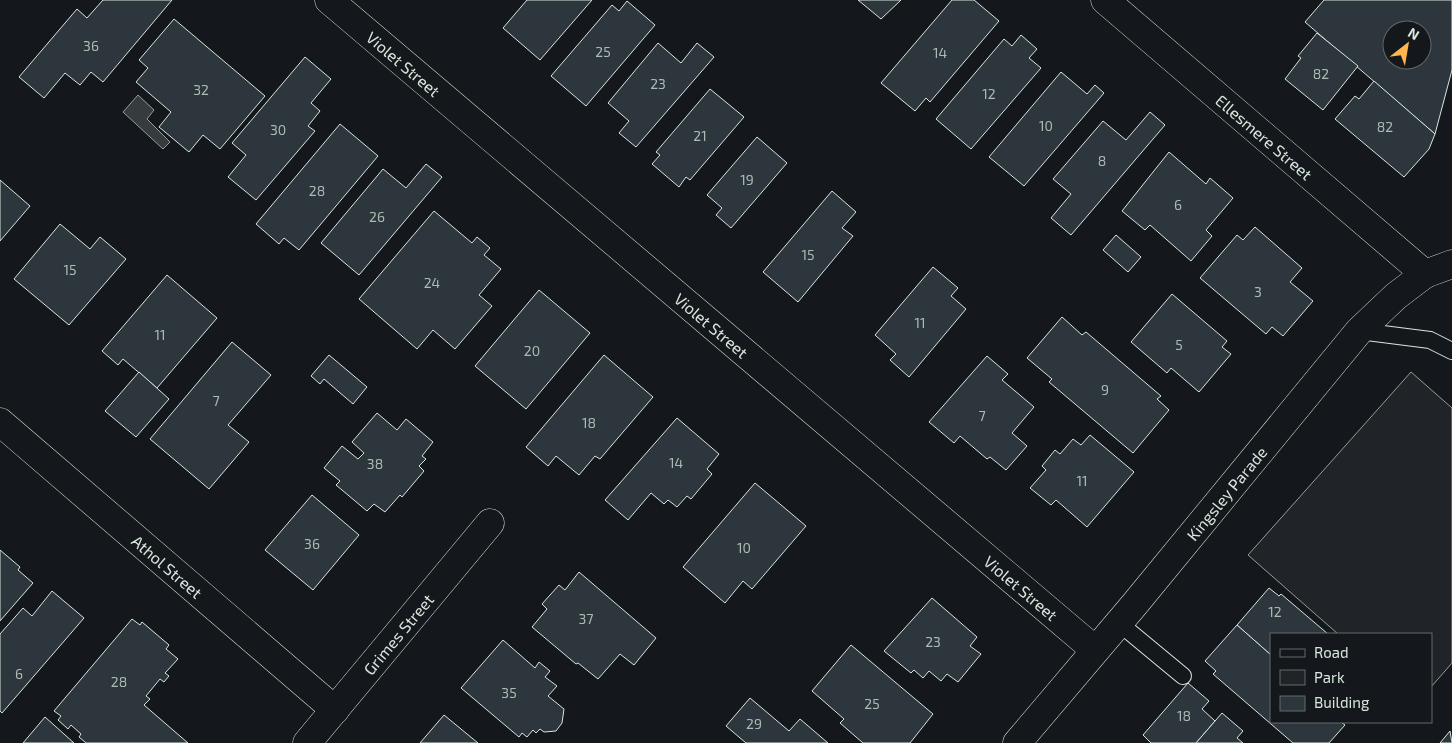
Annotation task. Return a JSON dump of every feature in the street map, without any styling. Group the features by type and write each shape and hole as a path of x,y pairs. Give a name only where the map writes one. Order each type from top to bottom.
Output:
{"street":[{"name":"Violet Street","path":"328,0 1095,650"},
{"name":"Ellesmere Street","path":"1105,0 1425,274"},
{"name":"Kingsley Parade","path":"1018,743 1359,331 1396,296 1425,274 1452,264"},
{"name":"Athol Street","path":"0,422 335,710"},
{"name":"Grimes Street","path":"307,743 490,523"}],"lane":[{"path":"1359,331 1430,340 1452,351"},
{"path":"1119,623 1183,676"}],"green space":[{"path":"1411,372 1452,408 1452,663 1432,686 1432,633 1337,633 1248,555"}],"shaded area":[{"path":"138,95 154,110 147,119 170,142 163,149 123,112"}],"building":[{"path":"103,0 172,0 103,82 91,72 80,85 65,73 44,98 19,77 77,9 87,18"},
{"path":"527,0 592,0 540,60 503,28"},
{"path":"858,0 901,0 881,19"},
{"path":"952,0 974,0 999,21 930,102 926,98 915,111 881,83"},
{"path":"1324,0 1452,0 1452,70 1435,134 1305,22"},
{"path":"627,1 655,25 586,106 551,76 612,5 619,11"},
{"path":"174,19 265,96 220,149 203,135 189,152 159,127 171,112 136,82 148,68 139,60"},
{"path":"1317,33 1358,66 1323,110 1285,79 1301,58 1298,56"},
{"path":"1021,35 1037,49 1029,58 1041,68 971,149 936,119 1004,39 1012,46"},
{"path":"658,43 681,63 697,43 714,57 636,147 619,133 629,121 608,103"},
{"path":"305,57 331,79 311,103 320,111 308,126 315,131 256,200 228,177 246,155 232,143"},
{"path":"1061,72 1087,94 1095,85 1104,93 1024,186 989,157"},
{"path":"1374,81 1435,134 1429,149 1404,177 1335,119 1355,96 1359,99"},
{"path":"710,89 744,117 690,180 686,177 679,187 652,164 660,155 656,152"},
{"path":"1150,112 1165,125 1071,235 1051,218 1071,194 1053,179 1103,121 1126,140"},
{"path":"340,124 378,156 299,250 284,238 279,244 256,224"},
{"path":"757,137 787,163 731,228 716,215 722,208 707,195"},
{"path":"1169,152 1206,184 1210,178 1233,198 1206,230 1212,236 1191,261 1150,225 1145,230 1122,211"},
{"path":"426,164 442,177 359,275 321,243 383,169 406,188"},
{"path":"0,180 30,206 0,241"},
{"path":"832,191 856,212 842,228 853,236 798,302 763,272"},
{"path":"434,211 472,243 477,237 490,248 484,255 501,269 479,295 492,306 455,349 433,330 417,349 359,299"},
{"path":"60,224 90,249 100,237 126,259 69,325 14,279"},
{"path":"1255,227 1302,268 1290,282 1313,301 1283,336 1272,327 1266,334 1200,278 1237,235 1243,240"},
{"path":"1116,235 1141,257 1128,272 1103,250"},
{"path":"933,267 958,288 951,296 966,309 909,377 890,360 896,354 875,335"},
{"path":"167,275 217,318 157,388 123,359 118,365 102,351"},
{"path":"539,290 590,333 526,409 475,366"},
{"path":"1172,294 1227,341 1222,347 1231,354 1199,392 1171,368 1167,373 1131,342"},
{"path":"1062,317 1082,335 1086,332 1161,396 1157,399 1169,410 1133,453 1049,382 1052,379 1027,358"},
{"path":"232,342 271,375 228,425 249,442 209,489 150,439"},
{"path":"329,355 367,387 353,404 324,379 320,384 311,376"},
{"path":"604,355 653,397 600,459 595,456 579,475 556,456 548,466 526,447"},
{"path":"987,356 1008,374 1002,380 1034,407 1012,433 1027,446 1006,470 990,457 987,459 960,436 954,443 929,422"},
{"path":"139,372 169,399 136,437 105,411"},
{"path":"377,413 397,430 406,419 433,442 422,456 426,459 419,466 424,471 402,497 400,495 385,512 374,504 367,511 336,485 340,481 324,468 342,446 358,459 364,453 352,442"},
{"path":"677,418 719,454 707,469 712,474 691,499 687,496 677,507 668,500 664,504 651,493 628,520 605,500"},
{"path":"1090,435 1134,472 1087,527 1056,500 1051,505 1030,488 1046,470 1042,466 1055,450 1060,454 1073,439 1081,445"},
{"path":"755,483 806,526 752,589 743,581 725,603 683,567"},
{"path":"312,495 359,535 313,590 265,550"},
{"path":"0,550 20,567 18,570 33,583 0,621"},
{"path":"579,572 656,638 634,665 620,654 598,679 578,663 576,664 532,627 547,609 542,604 559,585 565,590"},
{"path":"1269,588 1279,596 1281,594 1327,633 1270,633 1270,654 1237,625"},
{"path":"52,591 84,618 2,713 0,711 0,634 23,608 32,616"},
{"path":"932,598 977,637 970,646 981,654 958,682 947,674 941,681 929,671 923,678 914,670 911,673 884,651"},
{"path":"132,619 140,625 142,622 169,645 166,649 178,659 165,673 169,676 164,682 160,679 146,696 150,699 144,705 188,743 86,743 79,737 81,734 71,725 68,729 58,720 61,716 54,711"},
{"path":"1237,625 1270,654 1270,723 1342,723 1345,725 1329,743 1293,743 1213,674 1216,671 1205,661"},
{"path":"503,640 535,668 539,662 550,671 545,677 557,686 548,696 564,709 562,723 556,731 544,732 540,729 536,733 533,730 527,737 522,733 519,737 461,688"},
{"path":"851,645 933,714 910,743 863,743 840,723 844,719 812,691"},
{"path":"1188,683 1209,701 1202,709 1215,721 1196,743 1151,743 1143,735"},
{"path":"750,698 789,731 800,719 828,743 746,743 726,726"},
{"path":"1222,713 1243,731 1237,738 1243,743 1196,743"},
{"path":"444,715 478,743 420,743"},
{"path":"45,717 74,743 23,743"},
{"path":"1450,731 1452,743 1440,743"}]}
